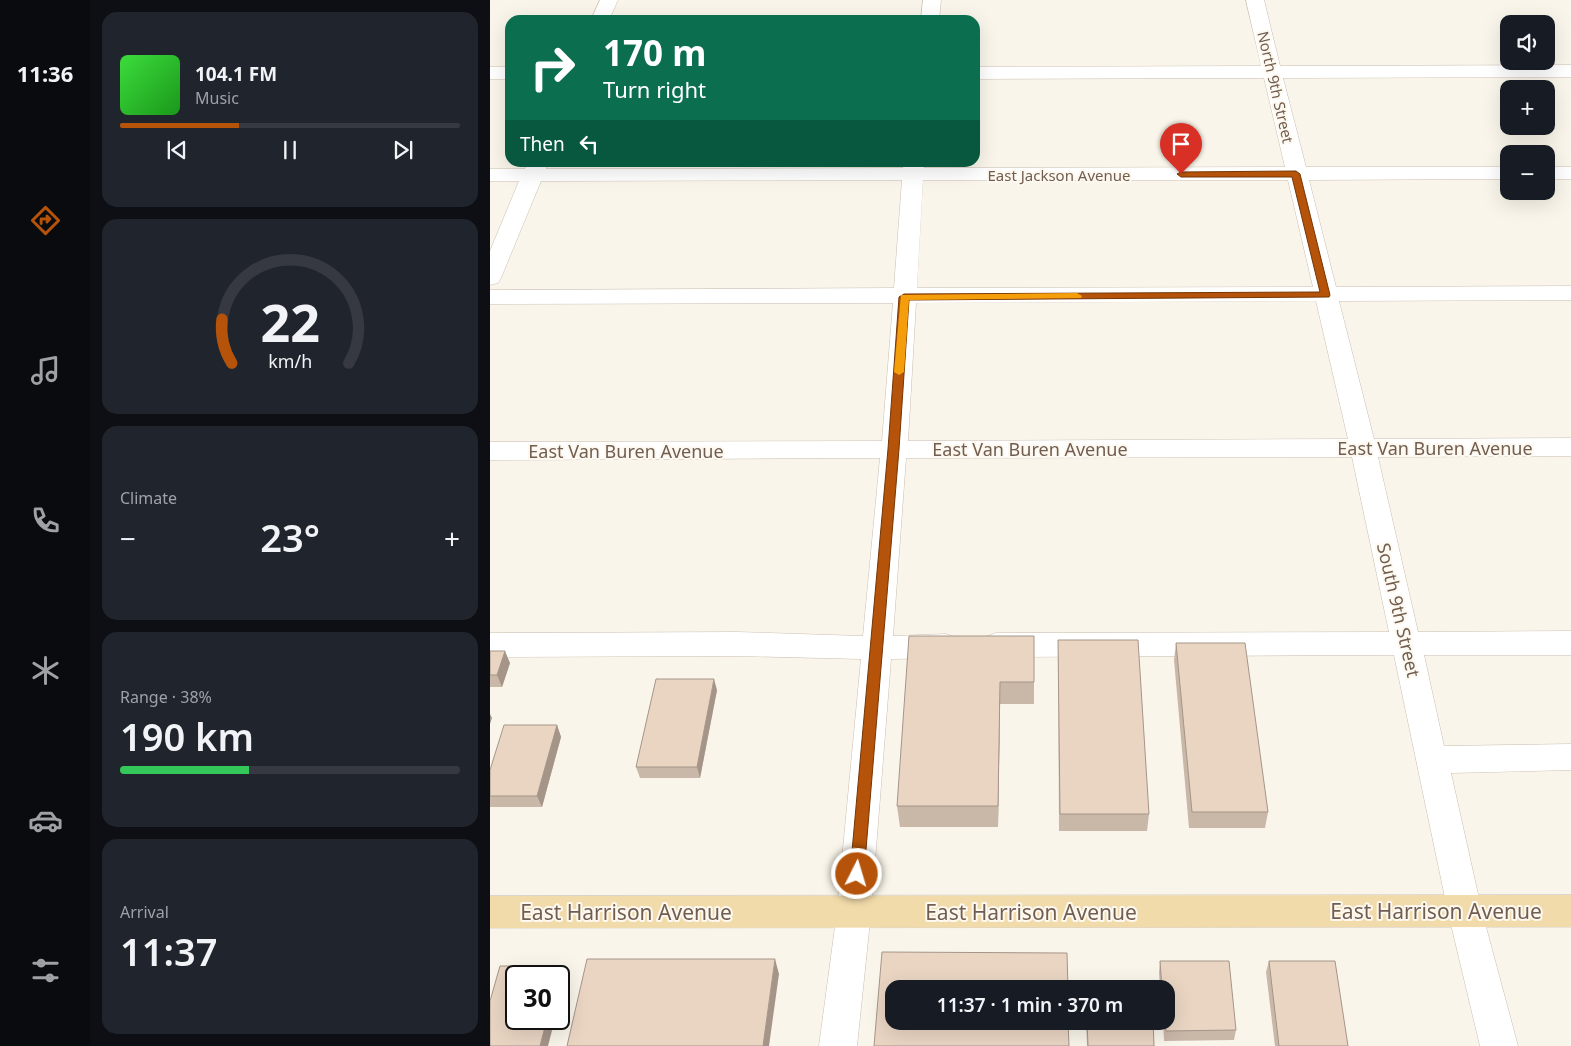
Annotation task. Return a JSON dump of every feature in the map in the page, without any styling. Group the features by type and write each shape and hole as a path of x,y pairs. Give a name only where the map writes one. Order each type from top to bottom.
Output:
{"main road":[{"name":"East Harrison Avenue","path":"490,912 1571,911"}],"street":[{"path":"602,15 609,0"},
{"path":"930,15 932,0"},
{"name":"North 9th Street","path":"1255,0 1296,174"},
{"path":"980,73 1571,72"},
{"path":"490,73 505,73"},
{"path":"490,278 535,169"},
{"name":"East Jackson Avenue","path":"490,175 535,169 914,169 1296,174 1500,173"},
{"path":"838,1046 854,912 894,449 914,169"},
{"path":"1555,173 1571,173"},
{"name":"South 9th Street","path":"1296,174 1363,448 1465,912 1499,1046"},
{"path":"490,297 904,297 1571,293"},
{"name":"East Van Buren Avenue","path":"490,451 1571,447"},
{"path":"490,645 737,644 876,648 960,645 1571,643"},
{"path":"1432,760 1571,757"}],"building":[{"path":"909,636 1034,636 1034,682 1000,682 998,806 897,806"},
{"path":"1058,640 1138,640 1149,814 1060,814"},
{"path":"1176,643 1245,643 1268,812 1192,812"},
{"path":"490,651 505,651 497,675 490,675"},
{"path":"656,679 714,679 697,767 636,767"},
{"path":"504,725 557,725 537,796 490,796 490,770"},
{"path":"882,952 1067,953 1068,980 885,980 885,1030 1068,1030 1069,1046 874,1046"},
{"path":"587,959 775,959 763,1046 567,1046"},
{"path":"1160,961 1229,961 1236,1030 1166,1031 1175,1030 1175,980 1161,980"},
{"path":"1269,961 1335,961 1348,1046 1279,1046"},
{"path":"500,966 505,966 505,1030 544,1030 540,1046 490,1046 490,1001"},
{"path":"1087,1030 1153,1030 1154,1046 1088,1046"}],"slow traffic":[{"path":"899,372 904,297 1077,296"}],"route":[{"path":"857,874 894,449 904,297 1326,295 1296,174 1181,174"}]}
